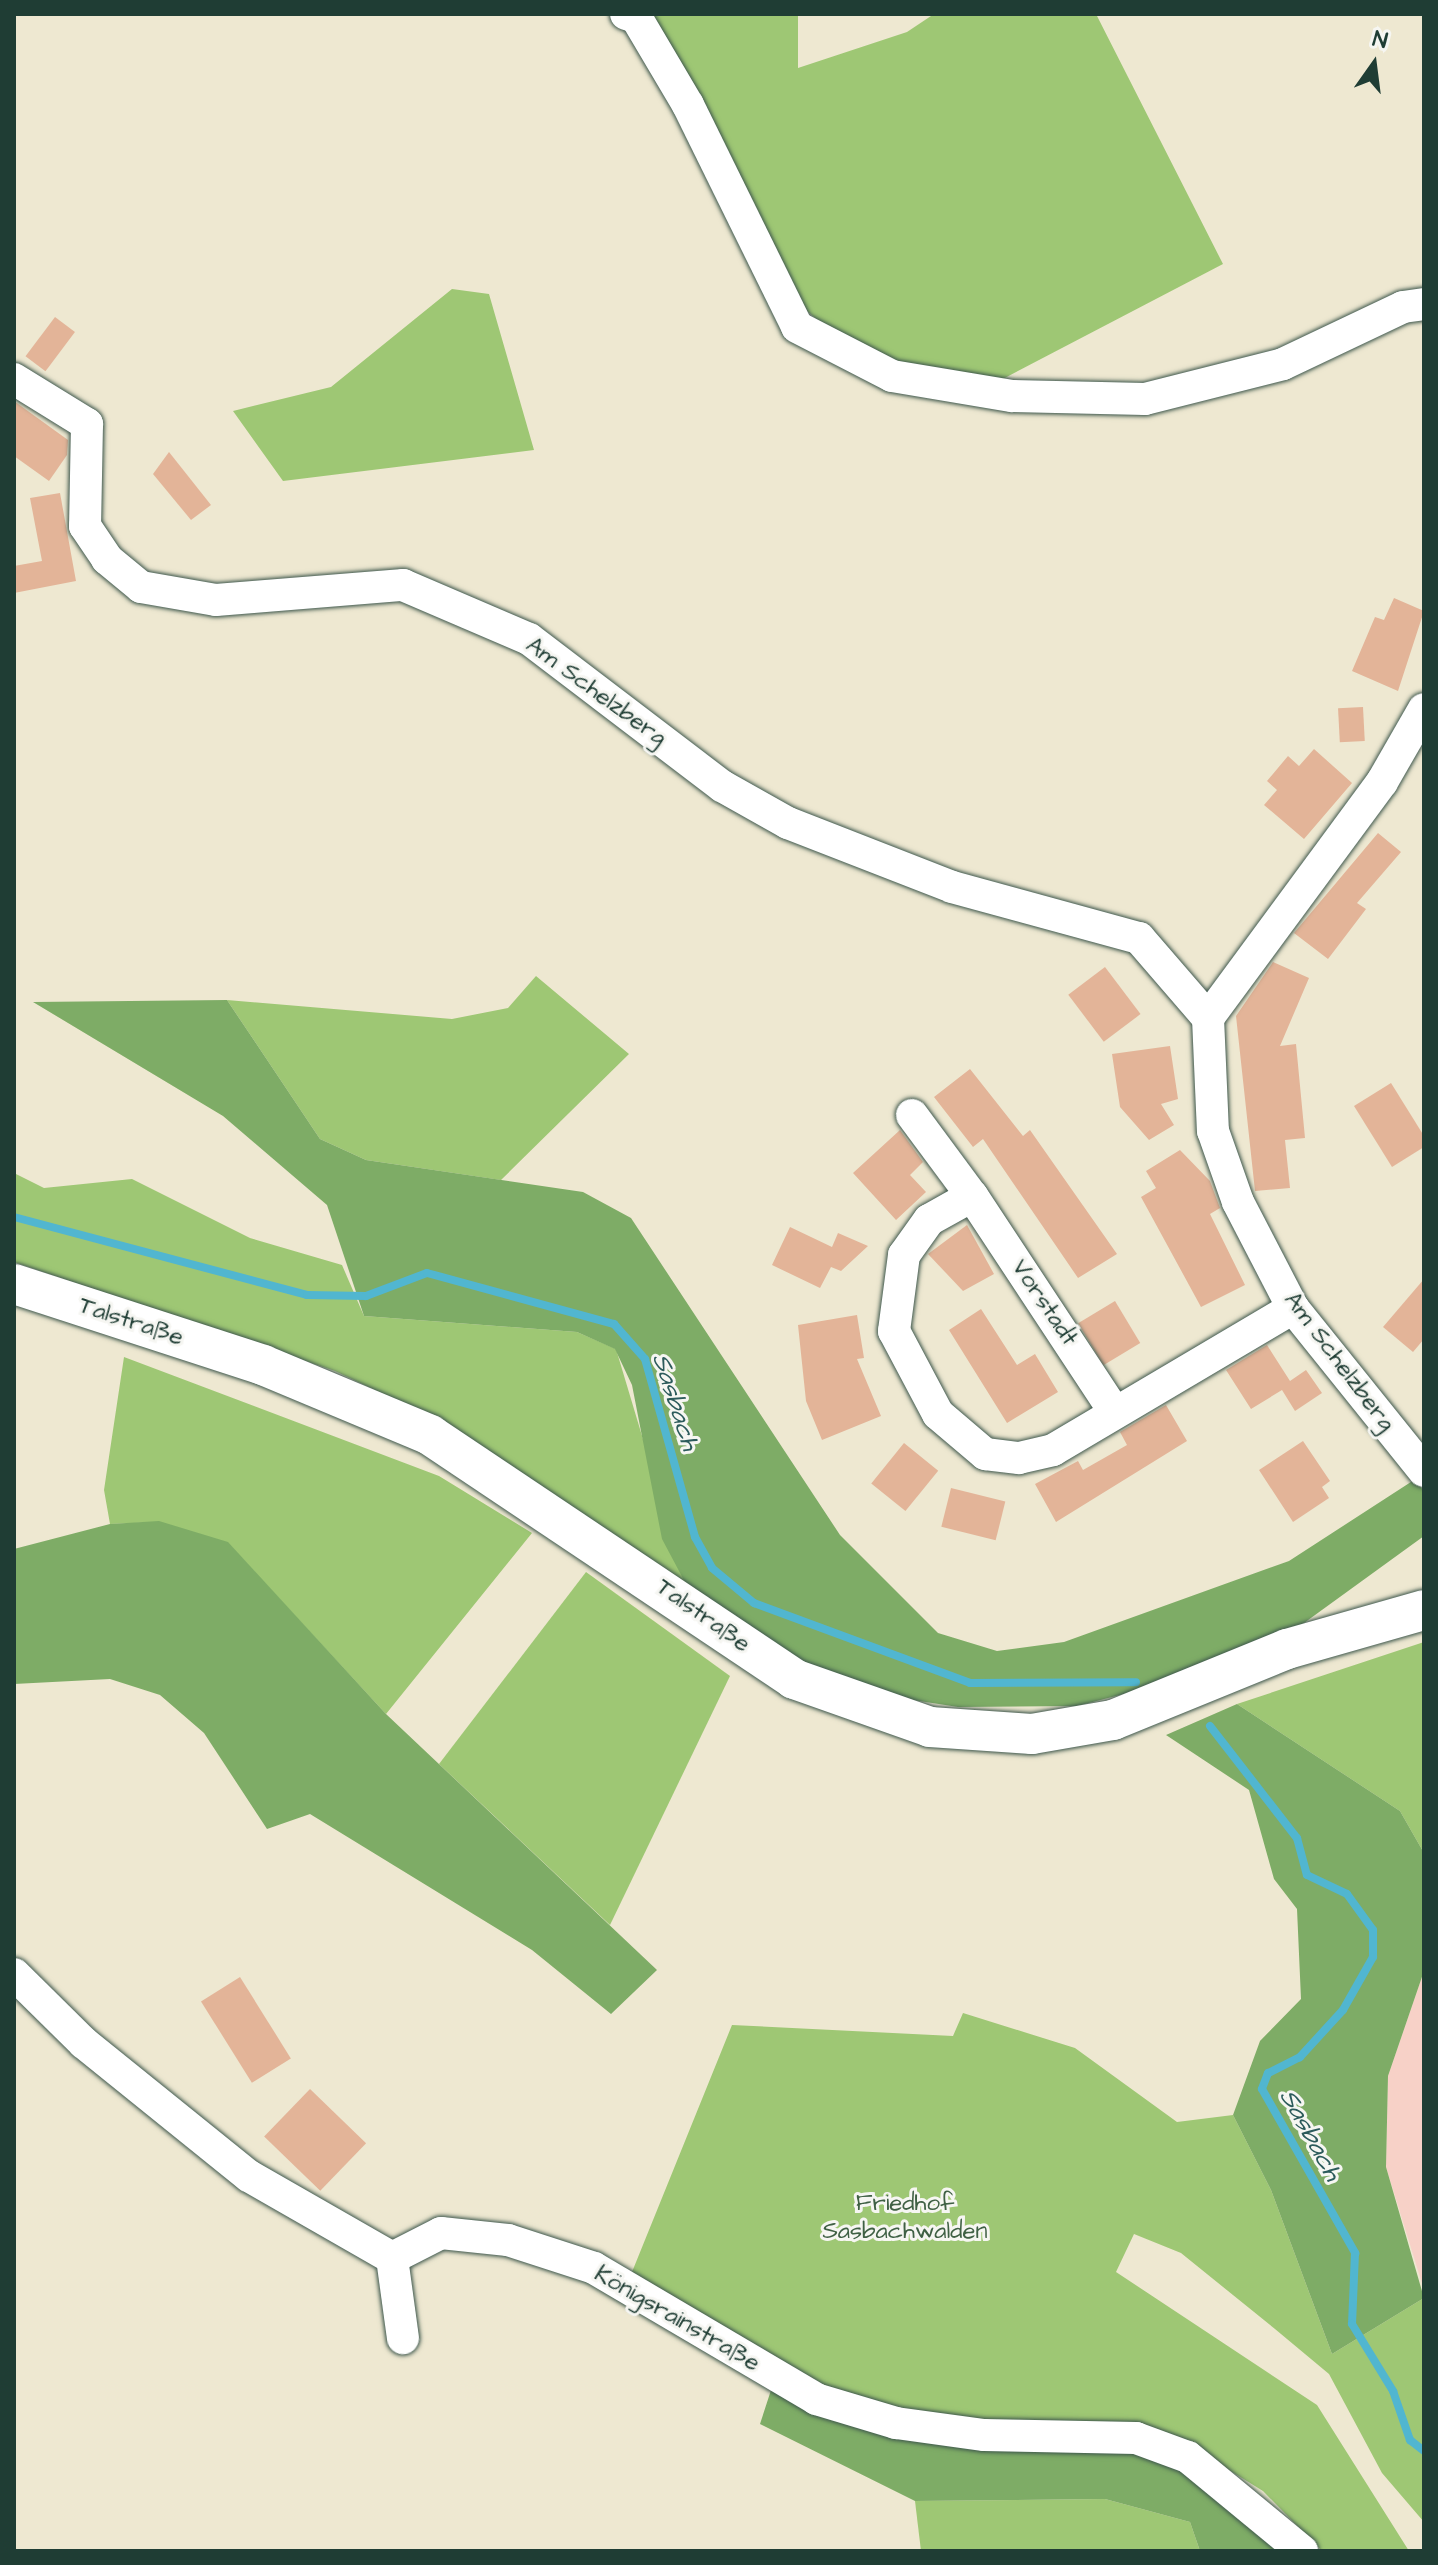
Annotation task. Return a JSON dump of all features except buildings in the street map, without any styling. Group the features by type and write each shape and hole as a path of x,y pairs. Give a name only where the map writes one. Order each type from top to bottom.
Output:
{"main road":[{"name":"Talstraße","path":"14,1284 263,1365 430,1435 794,1679 930,1727 1032,1734 1113,1720 1365,1621 1424,1610"}],"street":[{"path":"626,14 636,17 688,105 797,327 892,376 1012,396 1145,399 1283,364 1424,304"},
{"name":"Am Schelzberg","path":"14,379 87,424 85,526 107,559 141,587 216,600 403,585 529,639 722,786 788,823 952,887 1139,938 1208,1018 1213,1131 1238,1202 1293,1308 1424,1471"},
{"path":"1208,1018 1382,782 1424,709"},
{"name":"Vorstadt","path":"912,1115 972,1196 1114,1411"},
{"path":"972,1196 929,1220 904,1255 895,1287 894,1331 938,1414 985,1454 1019,1458 1053,1450 1114,1411 1293,1308"},
{"path":"14,1974 84,2043 249,2176 392,2258 403,2338"},
{"name":"Königsrainstraße","path":"392,2258 441,2233 508,2240 627,2285 816,2399 896,2423 984,2435 1136,2438 1188,2457 1302,2551"}],"shaded area":[{"path":"1424,1971 1424,2290 1386,2167 1388,2076"}],"green space":[{"path":"642,14 798,14 798,68 907,32 934,14 1096,14 1223,264 999,381 899,362 829,330 791,297"},
{"path":"452,289 489,294 534,450 283,481 233,411 331,387"},
{"path":"536,976 629,1054 501,1180 366,1160 320,1139 227,1000 452,1019 508,1008"},
{"path":"227,1000 320,1139 366,1160 583,1192 631,1218 840,1535 938,1633 997,1651 1064,1642 1289,1561 1414,1480 1424,1491 1424,1536 1304,1623 1182,1679 1077,1706 958,1707 868,1693 802,1665 687,1586 662,1539 632,1385 615,1349 577,1332 364,1316 327,1205 223,1116 33,1002"},
{"path":"14,1173 44,1188 132,1179 250,1238 342,1265 364,1316 577,1332 616,1349 687,1586 432,1417 335,1371 14,1262"},
{"path":"124,1357 439,1476 532,1533 386,1714 228,1543 159,1522 110,1524 104,1490"},
{"path":"159,1521 228,1542 386,1714 657,1970 611,2014 532,1950 310,1814 267,1829 204,1733 160,1695 110,1679 14,1684 14,1549 110,1524"},
{"path":"586,1572 730,1676 610,1925 439,1764"},
{"path":"1424,1642 1424,1853 1400,1811 1237,1704"},
{"path":"1237,1704 1400,1811 1424,1853 1424,1971 1388,2076 1386,2167 1424,2298 1332,2354 1271,2190 1233,2115 1260,2041 1301,1999 1297,1909 1274,1879 1249,1790 1166,1735"},
{"name":"Friedhof Sasbachwalden","path":"963,2013 1075,2048 1177,2122 1233,2115 1271,2190 1332,2354 1424,2298 1424,2522 1382,2473 1329,2374 1275,2329 1181,2253 1134,2234 1116,2272 1317,2405 1409,2551 1322,2551 1263,2491 1187,2444 1122,2424 993,2422 905,2410 826,2386 632,2272 732,2025 953,2036"},
{"path":"773,2384 1152,2456 1207,2484 1278,2551 1200,2551 1190,2522 1105,2499 915,2501 760,2424"},
{"path":"1105,2499 1190,2522 1200,2551 921,2551 915,2501"}],"waterway":[{"name":"Sasbach","path":"14,1217 307,1295 366,1296 427,1273 614,1324 645,1359 695,1537 712,1568 754,1603 970,1683 1136,1682"},
{"name":"Sasbach","path":"1210,1726 1297,1838 1307,1875 1347,1894 1373,1930 1373,1957 1343,2010 1300,2057 1268,2073 1262,2089 1355,2253 1352,2324 1393,2391 1410,2440 1424,2451"}]}
